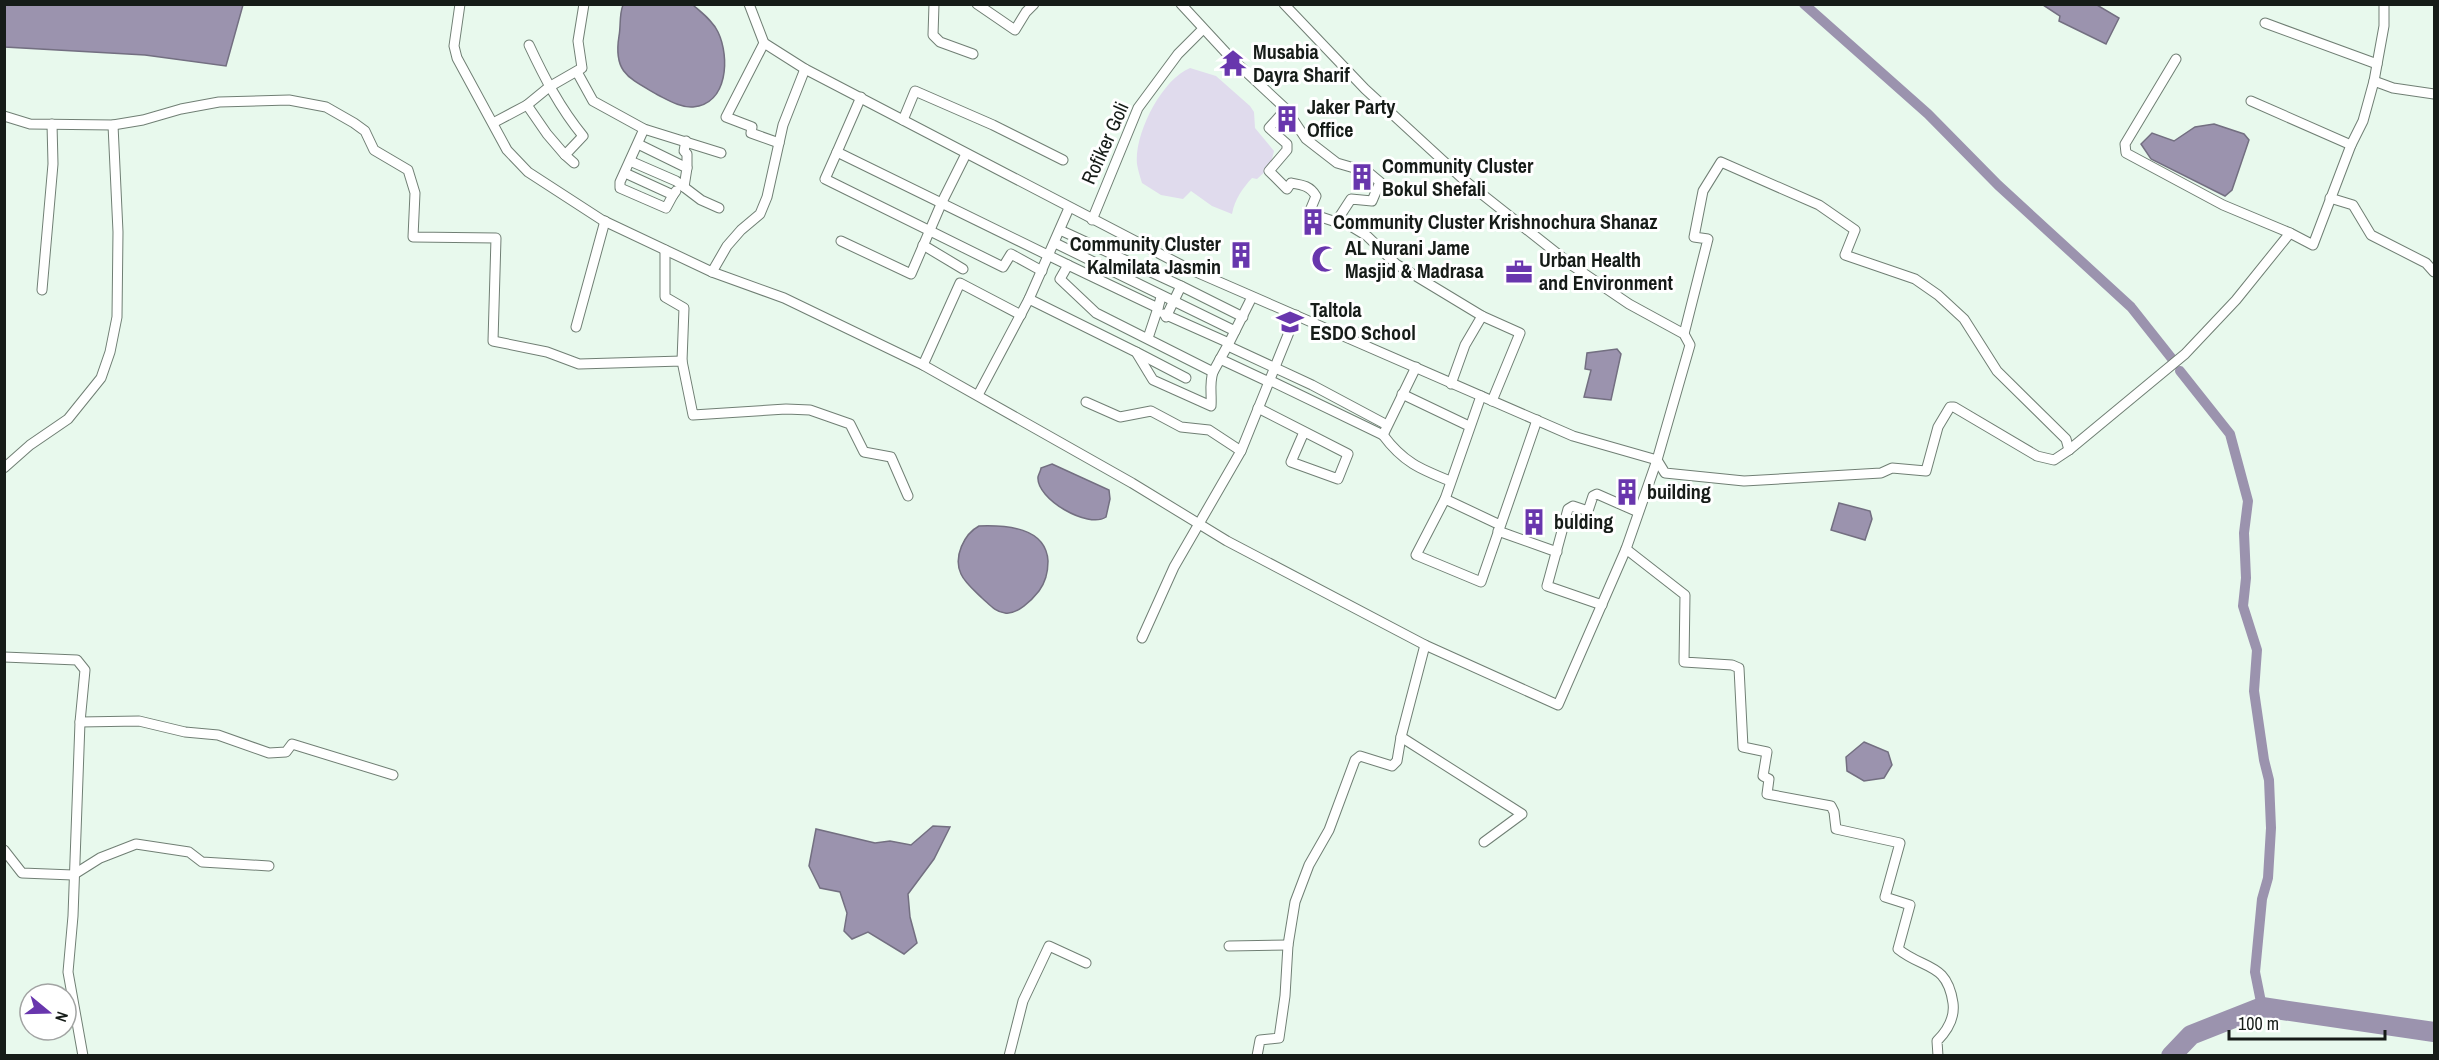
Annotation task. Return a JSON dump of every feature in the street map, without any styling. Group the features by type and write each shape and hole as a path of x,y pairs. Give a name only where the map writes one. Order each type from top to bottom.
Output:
{"street":[{"path":"460,4 454,46 457,58 507,150 528,172 605,221 712,272 784,298 923,365 1132,483 1198,525 1425,645 1558,705 1626,549 1657,460 1690,345 1684,334 1629,304 1573,266 1464,180 1365,89 1284,4"},
{"path":"493,123 528,105 549,87 577,72 582,66 578,42 584,4"},
{"path":"749,4 764,43 805,69 1092,220 1187,268 1573,436 1657,460 1665,474 1744,481 1881,473 1892,468 1926,471 1938,426 1950,407 1954,407 2037,456 2054,460 2184,354 2236,300 2290,232"},
{"path":"934,4 933,35 940,42 972,54"},
{"path":"977,4 1016,30 1026,12 1034,4"},
{"path":"1181,4 1230,57 1286,109 1306,139 1337,163 1368,172 1380,182 1372,201 1351,199 1336,222 1309,213 1316,196 1312,190 1305,185 1291,183 1287,189 1269,171 1287,150 1287,144 1269,128 1286,109"},
{"path":"2176,59 2125,144 2126,153 2223,205 2290,232 2313,245 2351,144 2363,121 2374,81 2384,26 2384,4"},
{"path":"2265,23 2377,64"},
{"name":"Rofiker Goli","path":"1092,220 1138,108 1178,54 1203,29"},
{"path":"764,43 726,117 752,127 751,134 778,143"},
{"path":"529,45 549,87 568,118 583,136 565,155"},
{"path":"712,272 727,246 760,214 767,197 783,125 805,69"},
{"path":"577,72 593,101 644,129 721,153"},
{"path":"2374,81 2393,88 2434,94"},
{"path":"903,120 915,91 993,125 1063,160"},
{"path":"861,97 825,179 928,232 1003,267 1011,254 1042,271"},
{"path":"4,116 30,124 113,125 219,102 290,100 326,107 365,131 374,150 408,170 415,193 413,237 496,238 493,341 547,352 579,364 682,361"},
{"path":"2251,101 2351,144"},
{"path":"528,105 547,134 574,164"},
{"path":"42,290 53,164 52,124"},
{"path":"4,468 30,445 68,419 101,378 110,352 117,317 118,232 113,125"},
{"path":"644,129 620,188 661,208 666,208 682,185 687,168 687,154 684,151 686,141"},
{"path":"638,144 687,168"},
{"path":"837,152 1158,308 1166,317 1275,367 1387,425"},
{"path":"840,241 915,276 928,232 966,154"},
{"path":"630,161 682,185 701,200 719,208"},
{"path":"1684,334 1708,239 1694,237 1703,191 1721,162 1819,205 1855,230 1845,255 1915,279 1938,295 1964,319 1997,370 2066,439 2069,450"},
{"path":"625,173 673,195"},
{"path":"2330,198 2353,205 2371,235 2426,263 2434,272"},
{"path":"978,395 1029,299 1069,208"},
{"path":"1339,219 1367,236 1396,264 1482,316 1520,333 1491,401"},
{"path":"576,327 605,221"},
{"path":"1060,230 1243,317"},
{"path":"1055,243 1161,297 1235,331"},
{"path":"923,245 963,269"},
{"path":"665,250 665,297 684,308 682,361 693,414 786,409 810,410 850,424 864,452 891,457 908,496"},
{"path":"1068,265 1060,279 1096,313 1213,372"},
{"path":"923,365 960,284 1021,315"},
{"path":"1166,317 1181,286"},
{"path":"1148,338 1161,297"},
{"path":"1136,352 1153,380 1211,406 1210,382 1213,372 1252,297"},
{"path":"1029,299 1186,378"},
{"path":"1142,638 1174,567 1241,451 1296,315"},
{"path":"1451,384 1465,345 1482,316"},
{"path":"1220,359 1383,435 1394,450 1415,468 1450,482"},
{"path":"1383,435 1416,368"},
{"path":"1402,394 1470,426"},
{"path":"1480,396 1445,499 1416,555 1481,582 1537,420"},
{"path":"1086,402 1120,417 1151,411 1181,427 1209,430 1241,451"},
{"path":"1258,408 1348,454 1338,478 1291,462 1304,432"},
{"path":"1602,604 1547,587 1547,579 1570,506 1588,511 1593,496 1597,494 1638,512"},
{"path":"1445,499 1499,528 1557,552"},
{"path":"1626,549 1685,595 1684,662 1732,665 1739,668 1743,747 1767,752 1763,777 1768,779 1766,792 1770,796 1831,806 1836,829 1900,843 1885,897 1910,905 1898,949 1935,970 1949,983 1954,1009 1947,1031 1937,1041 1938,1056"},
{"path":"1257,1056 1260,1040 1279,1038 1285,996 1288,945 1295,903 1310,865 1329,830 1355,760 1360,756 1392,766 1397,761 1425,645"},
{"path":"4,657 77,660 85,670 80,722 73,916 68,972 83,1056"},
{"path":"80,722 139,721 185,732 218,735 269,753 286,752 292,744 393,775"},
{"path":"1401,737 1522,814 1484,842"},
{"path":"4,850 22,873 73,875 100,858 136,844 189,852 202,862 269,866"},
{"path":"1229,946 1288,945"},
{"path":"1009,1056 1023,1001 1049,946 1086,963"}],"shaded area":[{"path":"5,4 243,5 226,66 145,55 5,47"},
{"path":"623,5 693,5 707,17 722,42 725,66 719,89 713,98 705,104 693,107 684,106 658,95 625,73 618,58"},
{"path":"2043,5 2097,5 2119,18 2106,44 2059,21 2060,16"},
{"path":"1190,68 1216,76 1250,106 1254,112 1255,128 1274,151 1270,167 1257,179 1252,178 1245,186 1232,214 1212,206 1191,191 1183,199 1161,195 1142,183 1137,164 1137,152 1145,123 1169,83"},
{"path":"2214,124 2244,134 2249,140 2232,190 2225,196 2151,159 2141,144 2152,133 2174,141 2195,127"},
{"path":"1617,349 1621,354 1611,400 1584,397 1591,370 1585,369 1587,353"},
{"path":"1052,464 1109,490 1110,499 1106,517 1098,520 1076,515 1064,510 1045,494 1038,476 1041,468"},
{"path":"1839,503 1870,511 1872,519 1865,540 1831,530"},
{"path":"979,526 1001,526 1023,530 1040,541 1046,550 1048,565 1043,584 1028,602 1014,612 1005,613 995,609 970,587 961,574 958,560 961,547 969,534"},
{"path":"1864,742 1888,752 1892,765 1884,778 1864,781 1847,771 1846,757"},
{"path":"933,826 950,827 934,859 908,894 910,917 917,943 904,954 868,932 852,939 844,931 847,913 840,892 820,888 809,866 816,829 875,843 890,841 911,845"}],"waterway":[{"path":"1804,4 1928,114 1998,185 2131,307 2173,360"},
{"path":"2180,371 2230,434 2248,501 2244,533 2246,578 2243,606 2257,650 2254,691 2269,780 2271,828 2268,878 2262,899 2255,972 2262,1007"},
{"path":"2171,1056 2191,1035 2262,1007 2434,1032"}],"place":[{"name":"Musabia Dayra Sharif","path":"1233,63"},
{"name":"Jaker Party Office","path":"1287,119"},
{"name":"Community Cluster Bokul Shefali","path":"1362,177"},
{"name":"Community Cluster Krishnochura Shanaz","path":"1313,222"},
{"name":"Community Cluster Kalmilata Jasmin","path":"1241,255"},
{"name":"AL Nurani Jame Masjid & Madrasa","path":"1325,259"},
{"name":"Urban Health and Environment","path":"1519,272"},
{"name":"Taltola ESDO School","path":"1290,322"},
{"name":"building","path":"1627,492"},
{"name":"bulding","path":"1534,522"}]}
